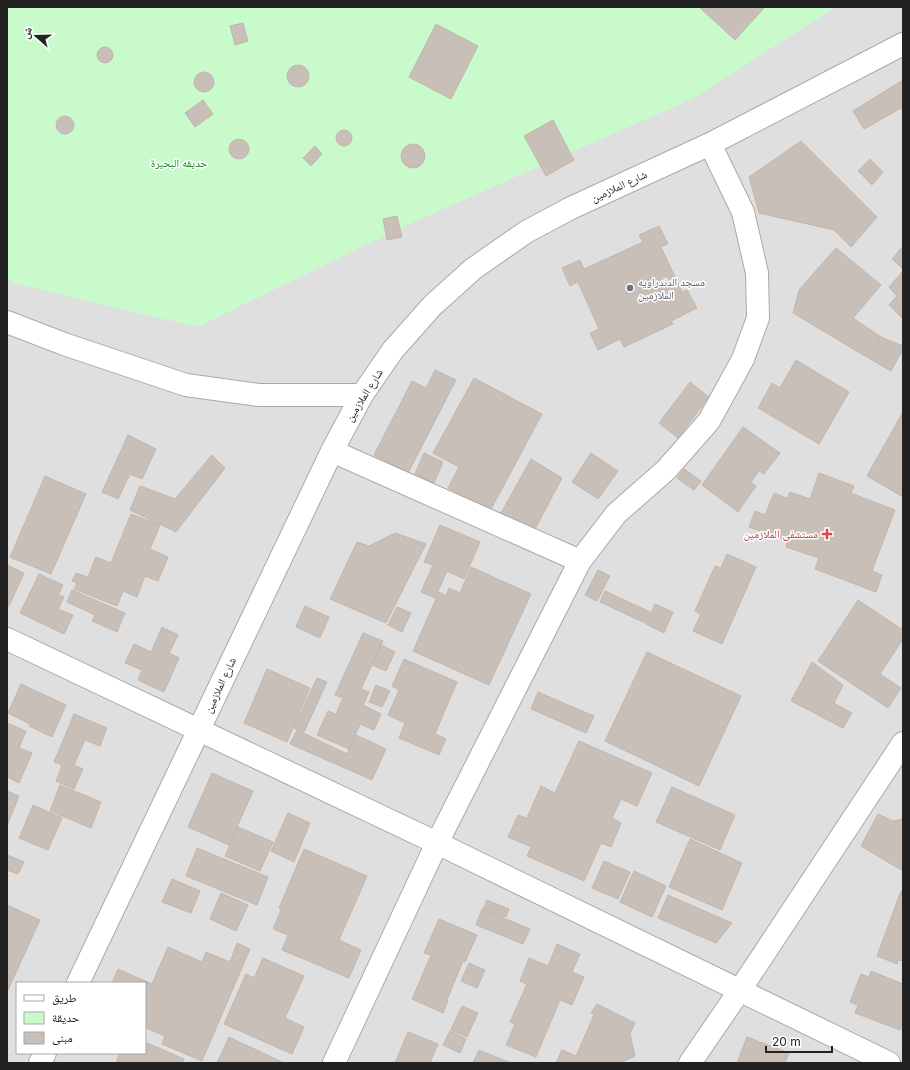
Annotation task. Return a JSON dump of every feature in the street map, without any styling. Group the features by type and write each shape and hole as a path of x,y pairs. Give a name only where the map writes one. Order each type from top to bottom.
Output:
{"street":[{"name":"شارع الملازمين","path":"78,982 332,451 362,395 394,350 432,306 473,269 526,232 571,208 710,144 903,44"},
{"path":"334,1063 437,843 580,561 616,514 666,470 709,421 743,359 758,318 757,273 743,212 710,144"},
{"path":"7,322 64,344 186,384 259,395 362,395"},
{"path":"332,451 580,561"},
{"path":"7,639 437,843 889,1063"},
{"path":"690,1063 903,743"},
{"path":"40,1063 44,1054"}],"shaded area":[{"path":"7,7 903,7 903,1063 7,1063"}],"green space":[{"name":"حديقه البحيرة","path":"7,7 836,7 692,99 398,229 198,327 12,283 7,277"}],"building":[{"path":"699,7 765,7 735,40"},
{"path":"243,23 248,41 235,45 230,26"},
{"path":"436,24 478,46 451,99 409,77"},
{"path":"102,47 108,47 113,52 111,61 108,63 102,63 97,58 97,52"},
{"path":"298,65 306,68 309,76 306,84 298,87 290,84 287,76 290,68"},
{"path":"204,72 211,75 214,82 211,89 204,92 197,89 194,82 197,75"},
{"path":"903,80 903,107 864,129 853,111"},
{"path":"203,100 213,114 195,127 185,113"},
{"path":"61,116 69,116 74,121 72,132 69,134 61,134 56,129 56,121"},
{"path":"553,120 574,160 546,176 524,136"},
{"path":"341,130 347,130 352,135 350,144 347,146 341,146 336,141 336,135"},
{"path":"239,139 246,142 249,149 246,156 239,159 232,156 229,149 232,142"},
{"path":"801,141 877,217 851,247 834,230 759,213 749,177"},
{"path":"413,144 421,148 425,156 421,164 413,168 405,164 401,156 405,148"},
{"path":"315,146 322,154 311,166 303,158"},
{"path":"870,159 883,172 872,185 858,171"},
{"path":"397,216 402,237 387,240 383,219"},
{"name":"مسجد الدندراويه الملازمين","path":"659,226 668,244 661,247 682,292 687,290 697,308 671,321 673,324 624,347 620,339 598,350 590,333 599,329 578,282 570,286 562,268 580,260 584,269 643,242 639,235"},
{"path":"903,246 903,269 892,259"},
{"path":"836,248 881,285 853,318 881,337 865,356 793,313 799,290"},
{"path":"903,271 903,319 889,305 897,296 889,287"},
{"path":"881,337 903,346 903,349 891,371 865,356"},
{"path":"796,360 849,392 819,444 758,408 772,383 780,388"},
{"path":"435,370 456,380 408,473 374,455 412,381 426,388"},
{"path":"474,378 542,414 490,511 448,488 459,467 433,453"},
{"path":"690,382 709,397 678,438 659,423"},
{"path":"903,412 903,497 867,476"},
{"path":"743,427 780,453 764,474 759,471 751,482 756,486 738,512 702,485"},
{"path":"128,435 156,449 142,479 130,474 118,499 102,492"},
{"path":"424,453 443,462 434,483 415,474"},
{"path":"591,453 618,471 598,499 572,482"},
{"path":"212,455 225,468 176,532 130,510 140,486 175,499"},
{"path":"531,459 562,478 534,531 500,515"},
{"path":"684,469 701,481 694,490 677,478"},
{"name":"مستشفى الملازمين","path":"819,473 854,486 851,493 895,510 872,571 882,575 876,592 815,569 819,558 786,547 788,541 749,527 755,511 765,515 774,493 787,498 790,492 810,499"},
{"path":"45,476 86,494 51,574 10,557"},
{"path":"131,514 160,525 150,549 168,557 158,581 145,576 137,597 123,591 117,606 74,589 77,583 72,581 76,573 88,577 96,557 111,563"},
{"path":"440,525 480,542 464,579 447,571 435,598 421,592 433,565 424,562"},
{"path":"395,533 426,544 386,623 330,599 357,542 369,546"},
{"path":"727,554 756,567 722,644 693,631 701,614 695,611 715,566 721,568"},
{"path":"7,565 24,573 9,606 7,606"},
{"path":"471,567 531,594 489,685 413,651 439,592 446,596 449,588 460,593"},
{"path":"598,570 610,576 597,601 585,595"},
{"path":"39,574 63,585 58,595 64,597 58,609 73,615 64,634 20,613"},
{"path":"72,590 125,613 117,632 92,621 95,615 67,602"},
{"path":"605,591 650,612 645,623 600,602"},
{"path":"858,600 903,630 903,639 880,674 901,688 888,708 818,661"},
{"path":"655,604 673,612 664,633 646,624"},
{"path":"305,606 329,617 320,638 296,627"},
{"path":"397,607 411,613 402,632 388,625"},
{"path":"162,627 178,635 169,653 179,658 164,692 138,680 142,670 125,663 134,644 151,652"},
{"path":"363,633 383,641 361,689 369,692 363,705 381,714 374,730 360,724 349,749 317,735 328,711 336,714 343,698 335,695"},
{"path":"381,645 395,652 386,671 372,665"},
{"path":"647,652 741,696 699,786 605,741"},
{"path":"404,659 457,682 435,734 446,739 439,755 399,738 405,723 388,715 399,690 392,686"},
{"path":"812,662 843,685 834,703 852,713 843,728 791,701"},
{"path":"267,669 310,688 287,742 244,723"},
{"path":"317,678 327,682 304,732 294,728"},
{"path":"21,684 66,705 52,737 29,726 30,724 8,713"},
{"path":"376,685 390,691 382,707 369,702"},
{"path":"538,692 594,716 586,733 531,709"},
{"path":"74,714 107,728 100,746 85,740 74,765 83,769 74,789 56,781 62,765 54,762"},
{"path":"7,723 26,731 19,748 32,753 19,783 7,777"},
{"path":"297,730 347,754 356,735 386,749 372,780 290,744"},
{"path":"579,741 652,773 637,806 621,799 612,818 621,823 611,847 601,843 584,881 527,856 531,847 508,837 518,815 527,818 541,786 555,793"},
{"path":"212,773 253,791 229,845 188,827"},
{"path":"60,785 101,802 91,828 50,811"},
{"path":"672,787 735,815 720,850 656,822"},
{"path":"7,791 19,796 7,826"},
{"path":"33,805 62,818 48,850 19,838"},
{"path":"288,813 310,823 294,862 271,851"},
{"path":"878,814 893,821 903,819 903,871 861,846"},
{"path":"238,827 273,842 260,871 225,856"},
{"path":"690,839 742,863 722,910 669,887"},
{"path":"197,848 268,877 257,905 186,876"},
{"path":"304,849 367,876 339,940 361,950 349,978 282,950 288,935 273,929 281,910 279,908"},
{"path":"7,855 24,862 18,874 7,870"},
{"path":"604,861 630,872 618,899 592,888"},
{"path":"634,871 666,886 652,917 620,902"},
{"path":"172,879 200,891 191,913 162,902"},
{"path":"901,891 903,891 903,961 898,960 897,964 877,956"},
{"path":"221,893 248,905 236,931 210,919"},
{"path":"668,895 732,923 716,943 658,918"},
{"path":"487,900 509,909 506,917 483,909"},
{"path":"7,905 40,920 7,992"},
{"path":"482,909 530,929 523,944 476,925"},
{"path":"439,919 477,935 465,962 463,961 443,1013 412,999 431,955 424,953"},
{"path":"237,943 250,949 202,1061 162,1044 165,1036 146,1028 146,982 112,982 118,969 152,984 168,947 202,962 206,952 230,962"},
{"path":"557,944 580,954 572,972 584,977 572,1005 560,1000 536,1057 506,1045 515,1024 510,1022 527,984 520,981 529,958 548,966"},
{"path":"263,958 304,976 285,1018 304,1027 292,1054 224,1024 246,974 254,978"},
{"path":"469,963 485,970 477,988 461,981"},
{"path":"871,971 903,984 903,1022 900,1030 855,1013 858,1005 850,1002 861,974 869,977"},
{"path":"597,1004 635,1023 630,1034 635,1056 620,1063 556,1063 562,1050 576,1056 594,1015 591,1013"},
{"path":"462,1006 478,1013 467,1037 451,1030"},
{"path":"450,1031 466,1039 460,1053 443,1045"},
{"path":"408,1032 438,1044 430,1063 395,1063"},
{"path":"229,1037 284,1063 217,1063"},
{"path":"747,1037 789,1053 785,1063 737,1063"},
{"path":"146,1042 184,1059 183,1063 116,1063 120,1054 146,1054"},
{"path":"479,1050 511,1063 473,1063"}],"place":[{"name":"مسجد الدندراويه الملازمين","path":"630,288"},
{"name":"مستشفى الملازمين","path":"827,534"}]}
